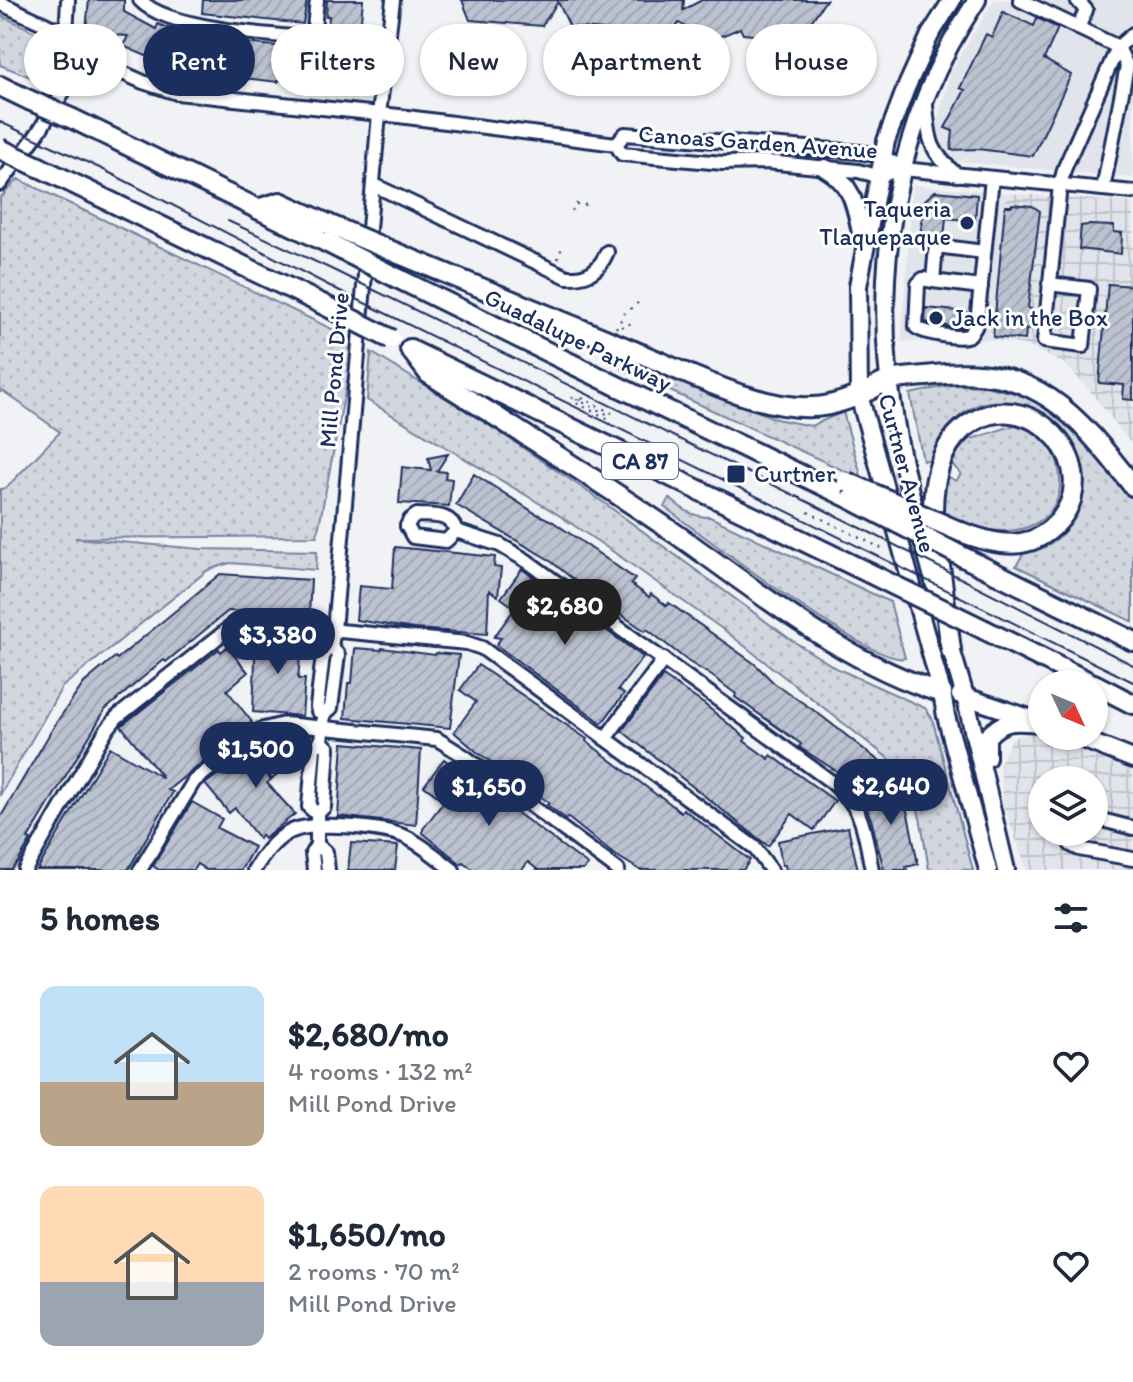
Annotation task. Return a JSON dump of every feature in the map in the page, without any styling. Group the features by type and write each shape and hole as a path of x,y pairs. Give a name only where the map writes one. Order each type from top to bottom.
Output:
{"highway":[{"name":"Guadalupe Parkway","path":"0,86 257,209 327,233 397,278 817,481 849,490 965,558 1133,641"},
{"name":"CA 87","path":"0,149 1066,670"},
{"path":"327,233 399,254 731,390 778,404 827,406 890,380 952,373 997,376 1027,386 1072,414 1088,429 1133,486"},
{"path":"410,349 429,374 648,516 828,641 901,679 942,693"},
{"path":"849,490 961,532 994,542 1022,543 1038,538 1062,517 1070,503 1072,471 1062,444 1042,423 1014,413 996,413 978,418 962,428 942,458 935,484 933,512 951,650"},
{"name":"CA 87","path":"1108,691 1133,704"}],"main road":[{"name":"Curtner Avenue","path":"952,0 930,35 906,88 878,176 858,286 859,395 988,870"},
{"name":"Curtner Avenue","path":"977,0 949,45 925,96 906,148 891,221 884,311 899,443 965,696 1006,870"},
{"path":"825,168 848,187 865,245"},
{"path":"942,693 965,696 1028,718"},
{"path":"987,784 987,737 1004,722 1028,723"},
{"path":"1108,749 1133,759"}],"street":[{"path":"67,24 68,0"},
{"path":"140,0 158,12 191,24"},
{"path":"314,24 317,0"},
{"name":"Mill Pond Drive","path":"390,24 393,0"},
{"path":"1020,0 1118,47 1127,66 1103,189"},
{"path":"1077,0 1086,10 1078,28"},
{"path":"0,3 45,24"},
{"path":"1049,284 1089,289 1083,346 1044,341 1049,284 1060,185 1118,47 1133,34"},
{"path":"0,184 61,96"},
{"name":"Canoas Garden Avenue","path":"206,96 616,144"},
{"name":"Mill Pond Drive","path":"314,870 312,853 317,845 317,814 309,807 314,748 321,741 323,720 331,708 338,655 331,646 381,96"},
{"path":"925,96 933,150 957,175"},
{"name":"Canoas Garden Avenue","path":"616,144 625,134 859,152 883,156 903,169"},
{"name":"Canoas Garden Avenue","path":"616,144 622,154 825,168 878,176 903,169 1133,192"},
{"path":"981,287 923,279 918,284 914,323 919,331 964,337 972,333 977,323 981,287 984,252 992,178"},
{"path":"374,185 567,277 587,276 603,262 607,252"},
{"path":"933,281 936,246 984,252"},
{"path":"417,515 448,518 456,531 446,541 418,539 401,526 417,515"},
{"path":"456,531 500,545 527,561 847,796 861,817 872,870"},
{"path":"25,870 117,717 227,630 244,624 467,643 482,648 754,847 771,870"},
{"path":"605,739 664,659"},
{"path":"140,870 194,781 260,730 323,720 437,739 618,870"},
{"path":"1108,822 1133,828"},
{"path":"254,870 275,842 291,831 318,827 384,831 405,836 453,870"},
{"name":"Mill Pond Drive","path":"317,845 326,852 328,870"},
{"path":"1073,846 1133,859"}],"path":[{"path":"572,211 576,204 588,205"},
{"path":"556,263 563,244"},
{"path":"615,329 635,322"},
{"path":"572,397 611,416 576,403 572,397"},
{"path":"582,398 611,416"},
{"path":"808,512 881,548"}],"shaded area":[{"path":"994,0 1133,0 1133,178 955,161 939,148 934,134 951,71"},
{"path":"0,15 24,26 24,74 0,65"},
{"path":"18,179 355,340 317,536 75,538 201,549 317,551 316,570 230,563 208,570 62,687 0,795 0,489 6,488 60,432 3,391 0,392 0,198"},
{"path":"913,185 1006,193 992,340 901,342"},
{"path":"1006,193 1133,203 1133,446 1065,364 1026,345 992,340"},
{"path":"371,352 492,427 596,497 790,639 836,668 925,708 932,718 973,870 929,870 915,801 893,762 728,633 554,512 367,400"},
{"path":"628,356 776,419 811,426 843,412 862,479 622,369"},
{"path":"951,385 984,386 1019,394 1057,412 1096,451 1133,498 1133,622 1016,566 1023,554 1054,531 1068,502 1067,469 1054,438 1033,415 1006,402 976,406 946,431 932,459 923,461 910,394"},
{"path":"1015,425 1042,438 1058,464 1060,485 1056,502 1047,515 1035,524 1002,531 983,529 948,517 943,509 943,494 947,476 956,481 961,474 952,464 958,451 968,440"},
{"path":"669,498 688,512 710,517 890,602 905,658 887,655 824,621 664,507"},
{"path":"1028,733 1028,750 1079,750 1133,772 1133,870 1027,870 1003,804 1000,764 1011,739"}],"building":[{"path":"89,0 124,0 124,12 147,24 143,24 143,55 127,48 127,24 87,24"},
{"path":"203,0 307,0 303,24 202,13"},
{"path":"327,0 363,0 361,24 328,24 329,16 326,16"},
{"path":"462,0 684,0 683,10 702,0 826,0 809,24 746,24 746,34 740,28 730,32 730,24 569,24 558,2 542,26 470,20"},
{"path":"1003,12 1034,26 1037,18 1058,28 1044,59 1071,75 1033,156 978,149 951,150 953,131 945,128 965,90 960,88 986,34 992,37"},
{"path":"255,44 271,46 271,81 255,79"},
{"path":"935,191 977,195 975,221 946,218 944,238 920,238 924,201"},
{"path":"1005,206 1032,206 1040,211 1028,308 1031,309 1029,330 1026,329 1025,340 993,337"},
{"path":"1081,226 1114,226 1114,232 1122,233 1121,254 1079,249"},
{"path":"1108,284 1133,286 1133,400 1123,399 1124,385 1099,383"},
{"path":"926,308 967,312 966,325 951,327 925,322"},
{"path":"448,454 437,471 446,472 445,478 452,479 449,506 399,503 402,467 431,470 428,458"},
{"path":"474,474 552,521 635,579 631,584 649,597 651,594 667,606 669,603 755,664 774,683 884,765 860,795 842,779 844,776 799,747 801,744 647,629 645,631 594,596 548,559 456,505"},
{"path":"395,547 495,557 494,567 501,568 498,596 489,590 487,634 414,629 356,620 359,586 392,589"},
{"path":"522,569 643,657 618,690 624,694 602,723 496,645 501,638 494,637 515,608 501,598"},
{"path":"220,574 311,580 309,615 228,611 166,662 164,660 105,710 28,839 31,840 18,862 11,870 0,870 0,818 56,723 84,683"},
{"path":"256,634 302,637 298,679 305,679 302,716 253,712"},
{"path":"227,647 248,672 227,690 252,722 168,790 173,792 128,870 37,870 110,747 163,778 121,726 219,649 221,652"},
{"path":"355,648 459,655 450,728 345,718"},
{"path":"478,665 587,739 658,796 681,812 683,809 750,860 743,870 640,870 612,853 477,752 454,732 476,702 460,690"},
{"path":"663,676 704,704 746,738 744,741 769,759 771,755 835,801 814,830 792,814 768,846 622,731"},
{"path":"274,736 291,737 291,745 298,746 297,759 290,758 289,773 280,772 267,783 295,814 264,839 261,835 259,839 235,808 229,813 205,784 243,756 249,763 254,759 270,779"},
{"path":"343,743 421,750 416,825 338,816"},
{"path":"444,759 465,775 468,772 487,786 485,789 588,865 583,870 538,870 528,862 522,870 474,870 463,862 461,864 423,833 444,801 424,786"},
{"path":"895,780 908,814 918,864 906,867 907,870 884,870 861,794"},
{"path":"192,802 222,819 217,828 254,847 241,870 206,870 197,864 193,870 159,870 153,866"},
{"path":"848,827 858,870 786,870 782,865 778,841"},
{"path":"351,843 398,846 395,870 348,870"}],"tram line":[{"path":"0,122 106,171 328,285 1133,682"},
{"path":"228,221 859,527 1133,665"}],"place":[{"name":"Taqueria Tlaquepaque","path":"967,223"},
{"name":"Jack in the Box","path":"936,318"},
{"name":"Curtner","path":"736,474"}]}
